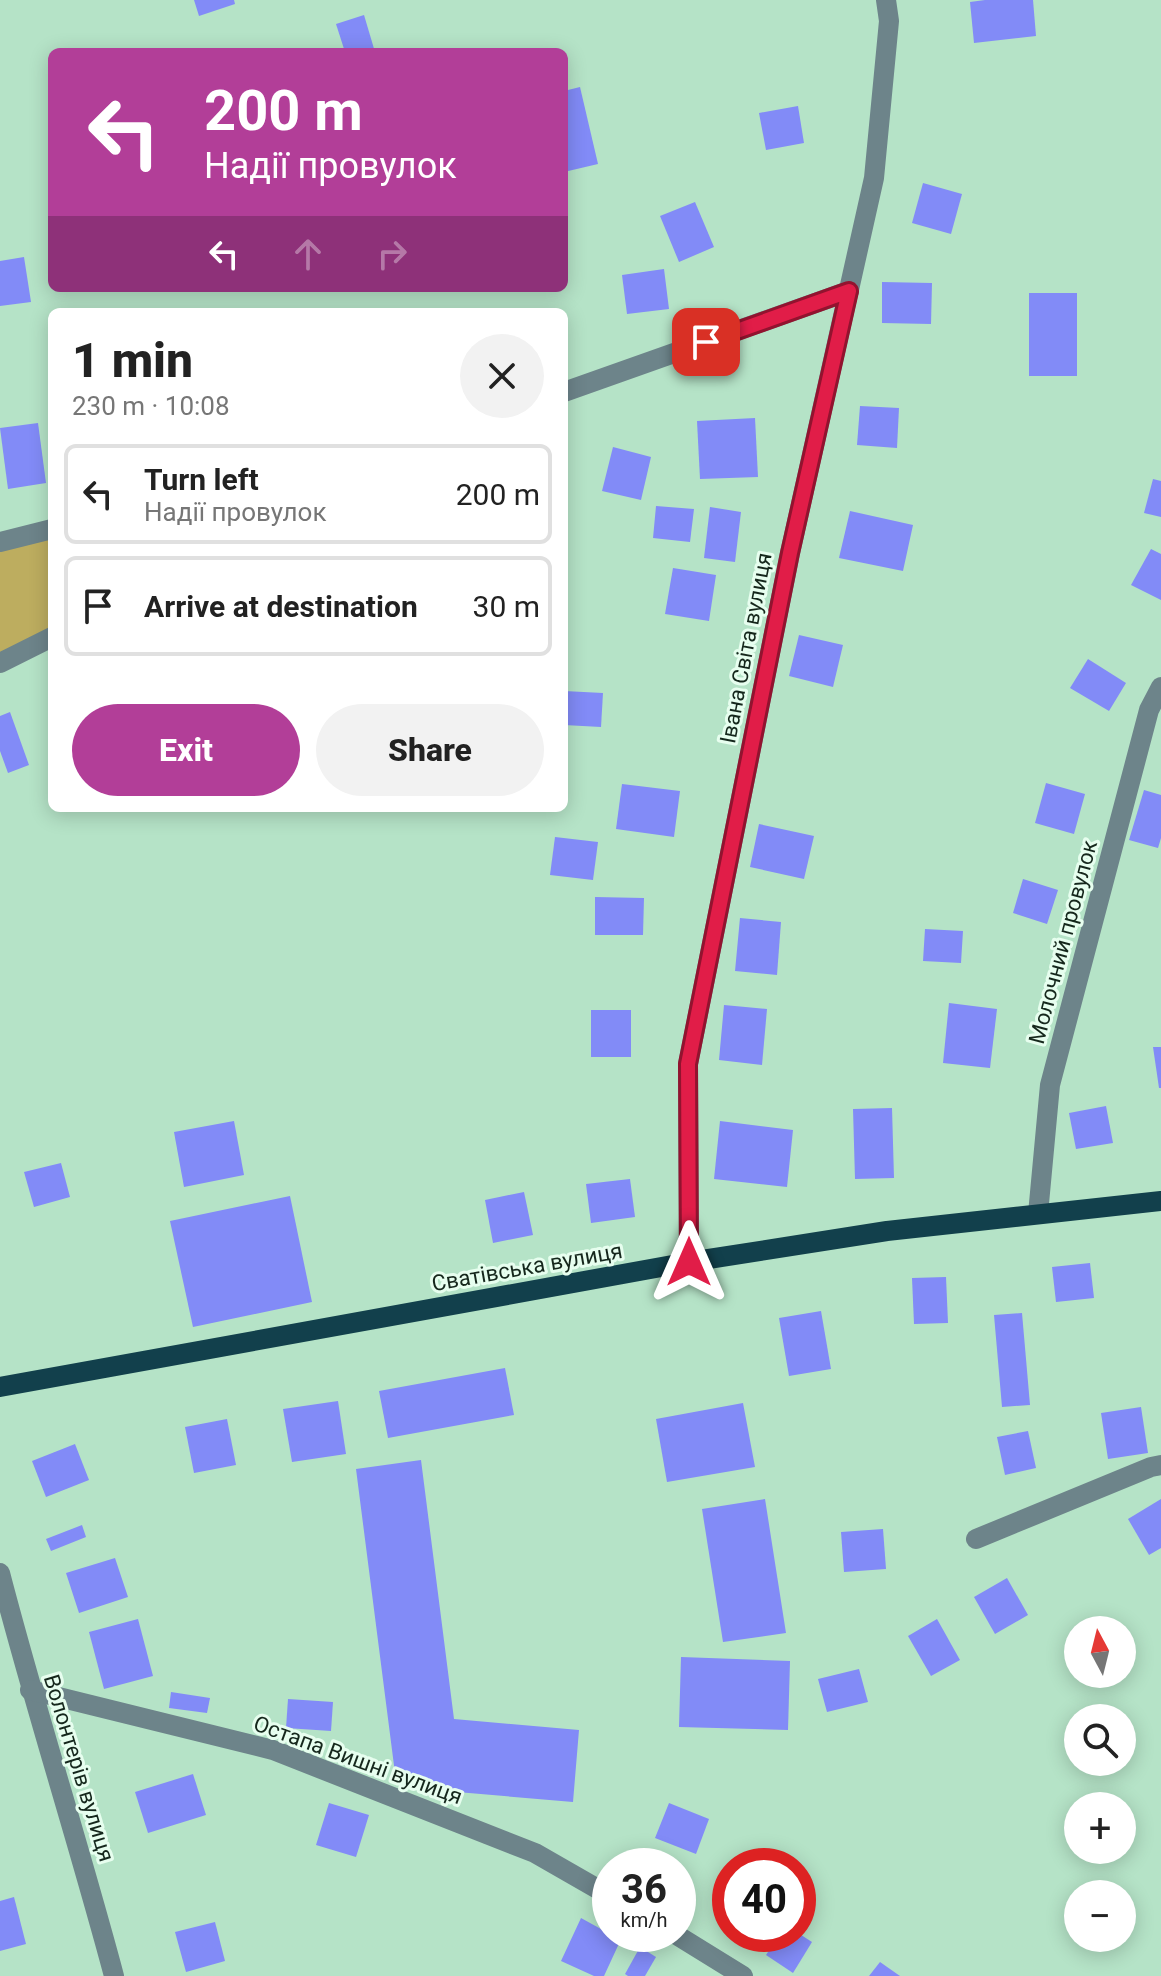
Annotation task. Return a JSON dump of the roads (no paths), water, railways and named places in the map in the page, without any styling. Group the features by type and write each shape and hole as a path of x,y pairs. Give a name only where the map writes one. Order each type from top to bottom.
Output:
{"main road":[{"name":"Сватівська вулиця","path":"0,1387 689,1262 887,1231 1161,1201"}],"street":[{"name":"Івана Світа вулиця","path":"689,1262 688,1064 790,553 874,178 889,21 886,0"},
{"path":"568,391 849,291"},
{"path":"0,542 48,530"},
{"path":"0,663 48,639"},
{"name":"Молочний провулок","path":"1038,1214 1050,1085 1149,710 1161,687"},
{"path":"976,1539 1161,1465"},
{"name":"Волонтерів вулиця","path":"0,1573 30,1690 81,1854 114,1976"},
{"name":"Остапа Вишні вулиця","path":"30,1690 273,1750 535,1853 592,1886"},
{"path":"696,1948 743,1976"}]}
